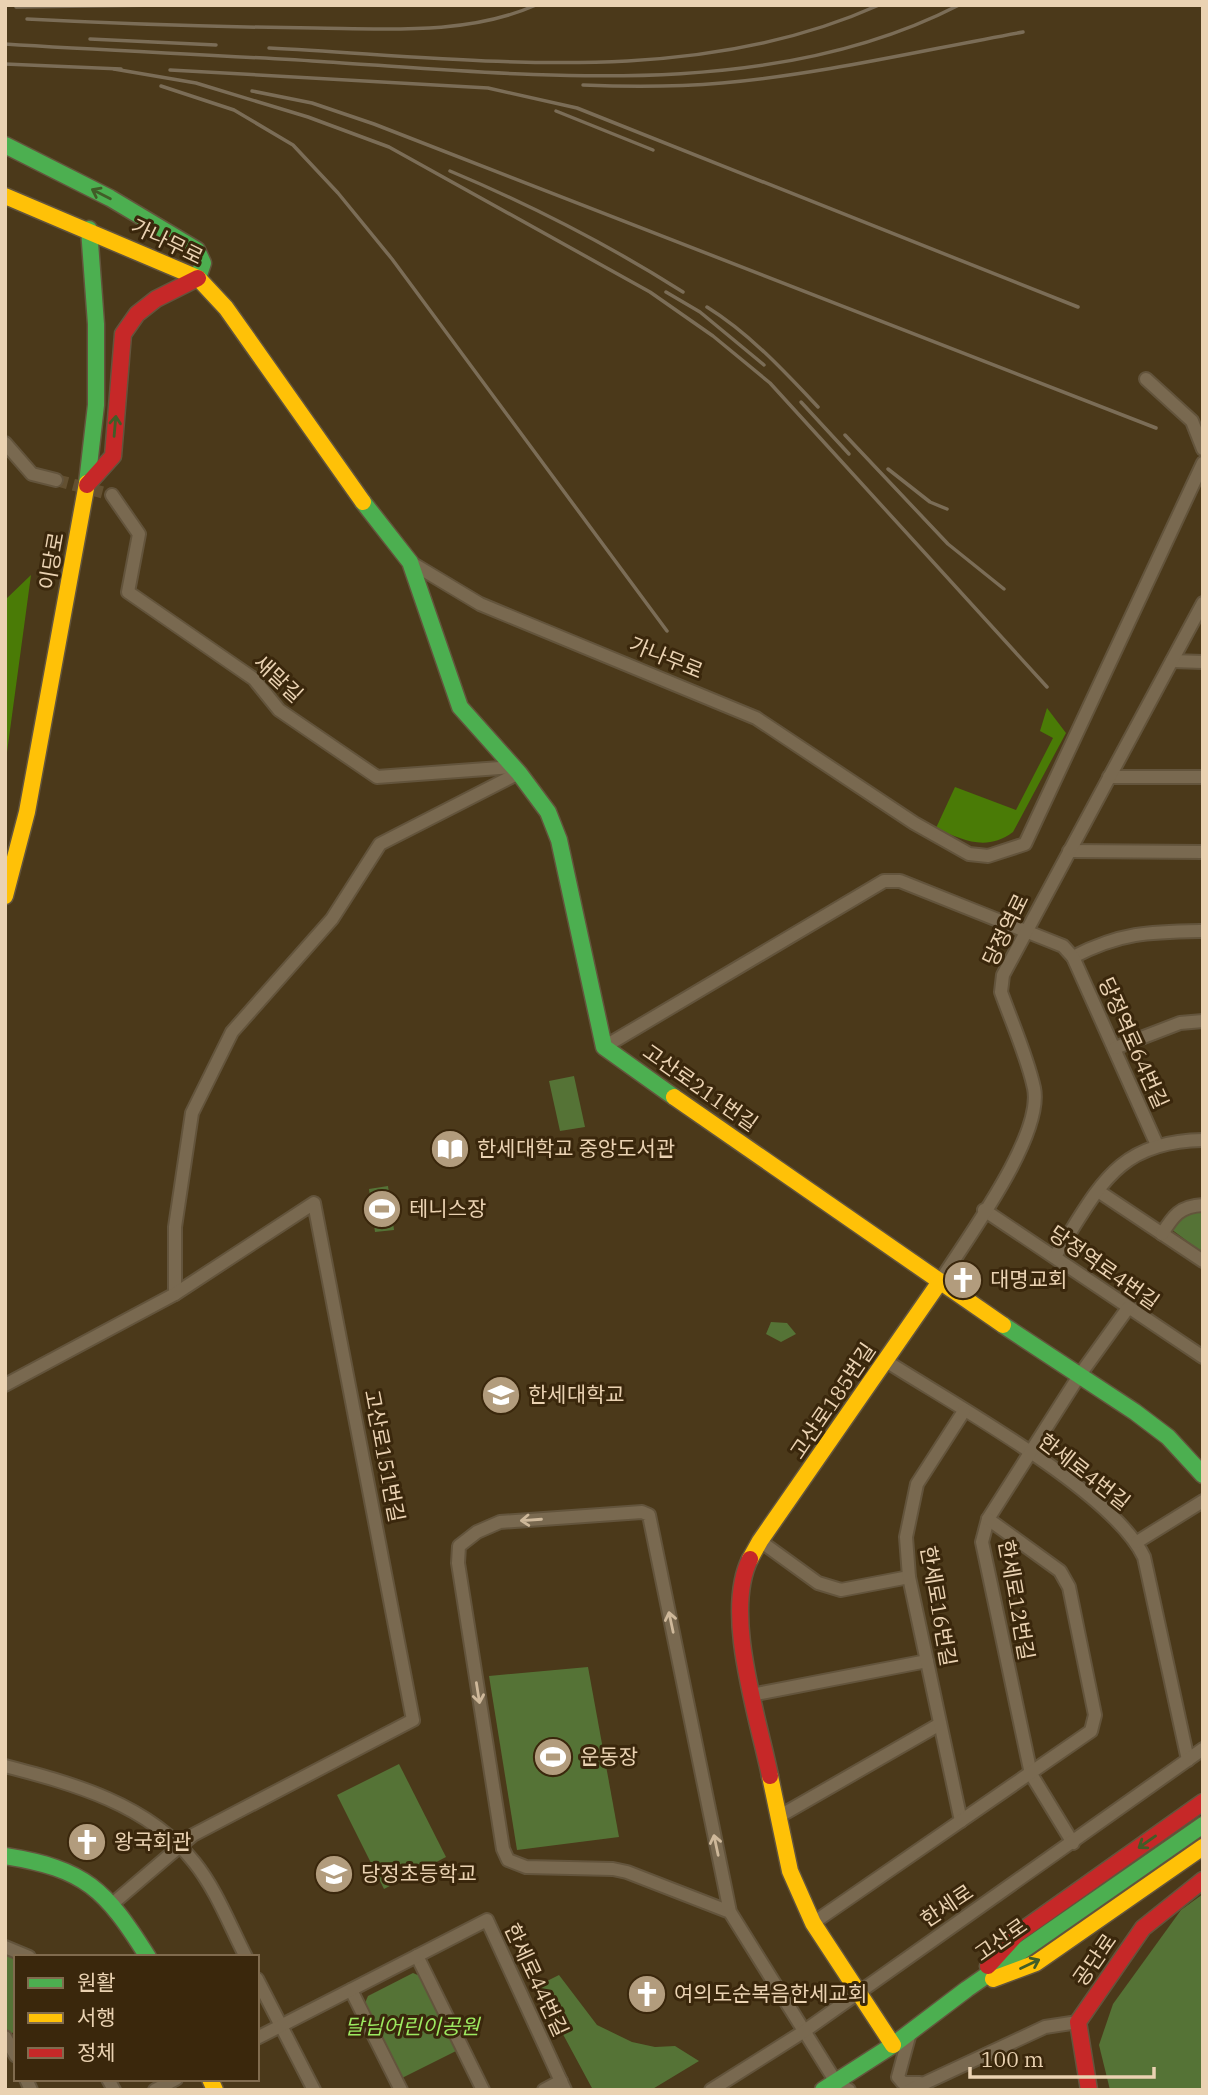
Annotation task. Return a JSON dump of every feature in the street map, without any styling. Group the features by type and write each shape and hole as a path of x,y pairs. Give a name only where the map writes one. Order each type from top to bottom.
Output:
{"street":[{"path":"5,145 110,198 197,250 203,263 198,278 156,299 137,314 123,334 113,456 87,485"},
{"name":"가나무로","path":"5,197 89,229 198,278 226,308 366,506 410,562 480,604 756,718 914,823 969,854 988,856 1026,844 1203,463"},
{"name":"이당로","path":"5,896 27,812 87,485 96,405 96,338 89,229"},
{"path":"1146,379 1192,421 1203,449"},
{"path":"5,443 33,474 56,480"},
{"name":"새말길","path":"112,495 139,534 128,592 254,679 279,710 377,777 516,770"},
{"path":"410,562 460,707 516,770 548,812 559,840 604,1047 884,881 912,883 1063,946 1073,957 1099,944 1138,932 1203,931"},
{"name":"당정역로","path":"939,1283 1018,1156 1031,1125 1035,1091 1001,992 1003,975 1203,603"},
{"path":"1172,661 1203,662"},
{"path":"175,1294 175,1227 192,1113 232,1032 332,919 380,844 516,770"},
{"path":"1109,777 1203,777"},
{"path":"1069,851 1203,852"},
{"name":"당정역로64번길","path":"1073,957 1157,1144"},
{"path":"1115,1048 1180,1023 1203,1021"},
{"name":"고산로211번길","path":"604,1047 939,1283 1168,1437 1203,1475"},
{"path":"1055,1256 1098,1191 1120,1164 1157,1144 1203,1139"},
{"path":"1098,1191 1203,1261"},
{"name":"고산로151번길","path":"5,1385 175,1294 314,1203 413,1720 178,1845 111,1905"},
{"path":"1162,1234 1175,1214 1185,1207 1203,1205"},
{"name":"당정역로4번길","path":"984,1210 1203,1357"},
{"name":"고산로185번길","path":"893,2045 813,1923 790,1871 751,1695 738,1614 743,1574 760,1541 810,1473 939,1283"},
{"name":"한세로12번길","path":"1073,1843 1031,1774 982,1542 988,1519 1029,1452 1128,1308"},
{"name":"한세로4번길","path":"886,1361 1029,1452 1105,1508 1137,1542 1144,1557 1188,1759"},
{"name":"한세로16번길","path":"961,1821 909,1577 906,1537 917,1484 964,1411"},
{"path":"1137,1542 1203,1500"},
{"path":"730,1912 620,1870 526,1867 508,1860 503,1849 458,1563 459,1546 477,1532 503,1521 642,1512 649,1515 730,1912 836,2087"},
{"path":"813,1923 1091,1731 1094,1715 1069,1587 1060,1571 988,1519"},
{"path":"760,1541 818,1583 841,1590 909,1577"},
{"path":"751,1695 927,1661"},
{"path":"778,1817 940,1724"},
{"name":"한세로","path":"710,2090 803,2032 857,1991 1073,1843 1203,1749"},
{"path":"5,1766 82,1786 143,1818 178,1845 208,1883 245,1955"},
{"path":"967,1989 1017,1934 1203,1802"},
{"name":"고산로","path":"836,2087 967,1989 1203,1825"},
{"path":"967,1989 1036,1963 1203,1847"},
{"path":"5,1856 61,1868 111,1905 147,1955"},
{"name":"공단로","path":"1078,2022 1143,1928 1203,1880"},
{"name":"한세로44번길","path":"259,2037 487,1920 563,2086"},
{"path":"5,1947 24,1955"},
{"path":"416,1956 483,2090"},
{"path":"259,1983 314,2090"},
{"path":"351,1990 401,2090"},
{"path":"910,2033 898,2077 903,2083 915,2086 1045,2027 1078,2022 1089,2090"},
{"path":"5,2036 14,2052"},
{"path":"155,2090 172,2081"},
{"path":"544,2090 563,2086"}],"green space":[{"path":"31,575 5,767 5,600"},
{"path":"1047,708 1066,733 1013,832 993,842 984,843 965,840 936,828 955,787 1016,810 1053,738 1040,731"},
{"path":"574,1076 585,1127 560,1131 549,1081"},
{"name":"테니스장","path":"388,1186 394,1230 375,1232 369,1189"},
{"path":"1194,1212 1203,1212 1203,1253 1171,1229 1178,1219"},
{"path":"771,1322 787,1323 796,1334 781,1342 766,1334"},
{"name":"운동장","path":"588,1667 619,1837 517,1850 489,1676"},
{"path":"399,1764 446,1857 384,1889 337,1795"},
{"path":"1203,1894 1203,2090 1110,2090 1099,2045 1113,2004 1181,1910"},
{"path":"5,1951 14,1956 14,2032 10,2034 5,2027"},
{"name":"달님어린이공원","path":"413,1973 420,1976 458,2050 402,2078 365,2003 368,1996"},
{"path":"559,1975 597,2025 632,2042 655,2047 675,2046 699,2061 651,2090 593,2090 537,1986"}],"tunnel":[{"path":"56,480 112,495"}],"railway":[{"path":"16,7 163,5"},
{"path":"27,19 207,26 400,29 456,26 510,15 536,5"},
{"path":"269,48 501,61 656,59 732,49 806,32 879,5"},
{"path":"5,44 568,76 650,75 730,70 809,57 886,36 959,5"},
{"path":"583,85 670,86 760,79 835,68 1023,32"},
{"path":"90,39 216,45"},
{"path":"5,64 121,69"},
{"path":"114,69 196,83 308,117 389,147 650,292 713,336 770,383 1047,687"},
{"path":"170,70 488,88 577,108 1078,307"},
{"path":"161,86 234,110 293,145 338,193 392,259 667,631"},
{"path":"252,91 312,103 374,124 1156,428"},
{"path":"556,111 653,150"},
{"path":"450,171 569,227 683,292"},
{"path":"666,292 700,312 764,365"},
{"path":"707,307 752,341 818,407"},
{"path":"801,402 849,454"},
{"path":"845,435 948,544 1004,589"},
{"path":"888,469 930,502 947,509"}],"traffic: fast":[{"path":"5,145 110,198 197,250 203,263 198,278"},
{"path":"87,483 96,405 96,324 89,229"},
{"path":"363,502 410,562 460,707 519,773 548,812 559,840 604,1047 674,1097"},
{"path":"1003,1325 1135,1412 1168,1437 1203,1475"},
{"path":"823,2090 893,2045 967,1989 1203,1825"},
{"path":"5,1856 55,1868 91,1886 119,1914 147,1955"}],"traffic: slow":[{"path":"5,196 198,278 226,308 363,502"},
{"path":"5,896 27,812 87,483"},
{"path":"674,1097 1003,1325"},
{"path":"750,1559 939,1283"},
{"path":"770,1776 790,1871 813,1923 893,2045"},
{"path":"993,1979 1036,1963 1203,1847"},
{"path":"211,2081 215,2090"}],"traffic: jam":[{"path":"87,485 113,456 123,334 137,314 156,299 198,278"},
{"path":"750,1559 743,1581 741,1636 751,1696 770,1776"},
{"path":"988,1966 1017,1934 1203,1802"},
{"path":"1089,2090 1078,2022 1143,1928 1203,1880"}],"place":[{"name":"한세대학교 중앙도서관","path":"450,1149"},
{"name":"테니스장","path":"382,1209"},
{"name":"대명교회","path":"963,1280"},
{"name":"한세대학교","path":"501,1395"},
{"name":"운동장","path":"553,1757"},
{"name":"왕국회관","path":"87,1842"},
{"name":"당정초등학교","path":"334,1874"},
{"name":"여의도순복음한세교회","path":"647,1994"}]}
